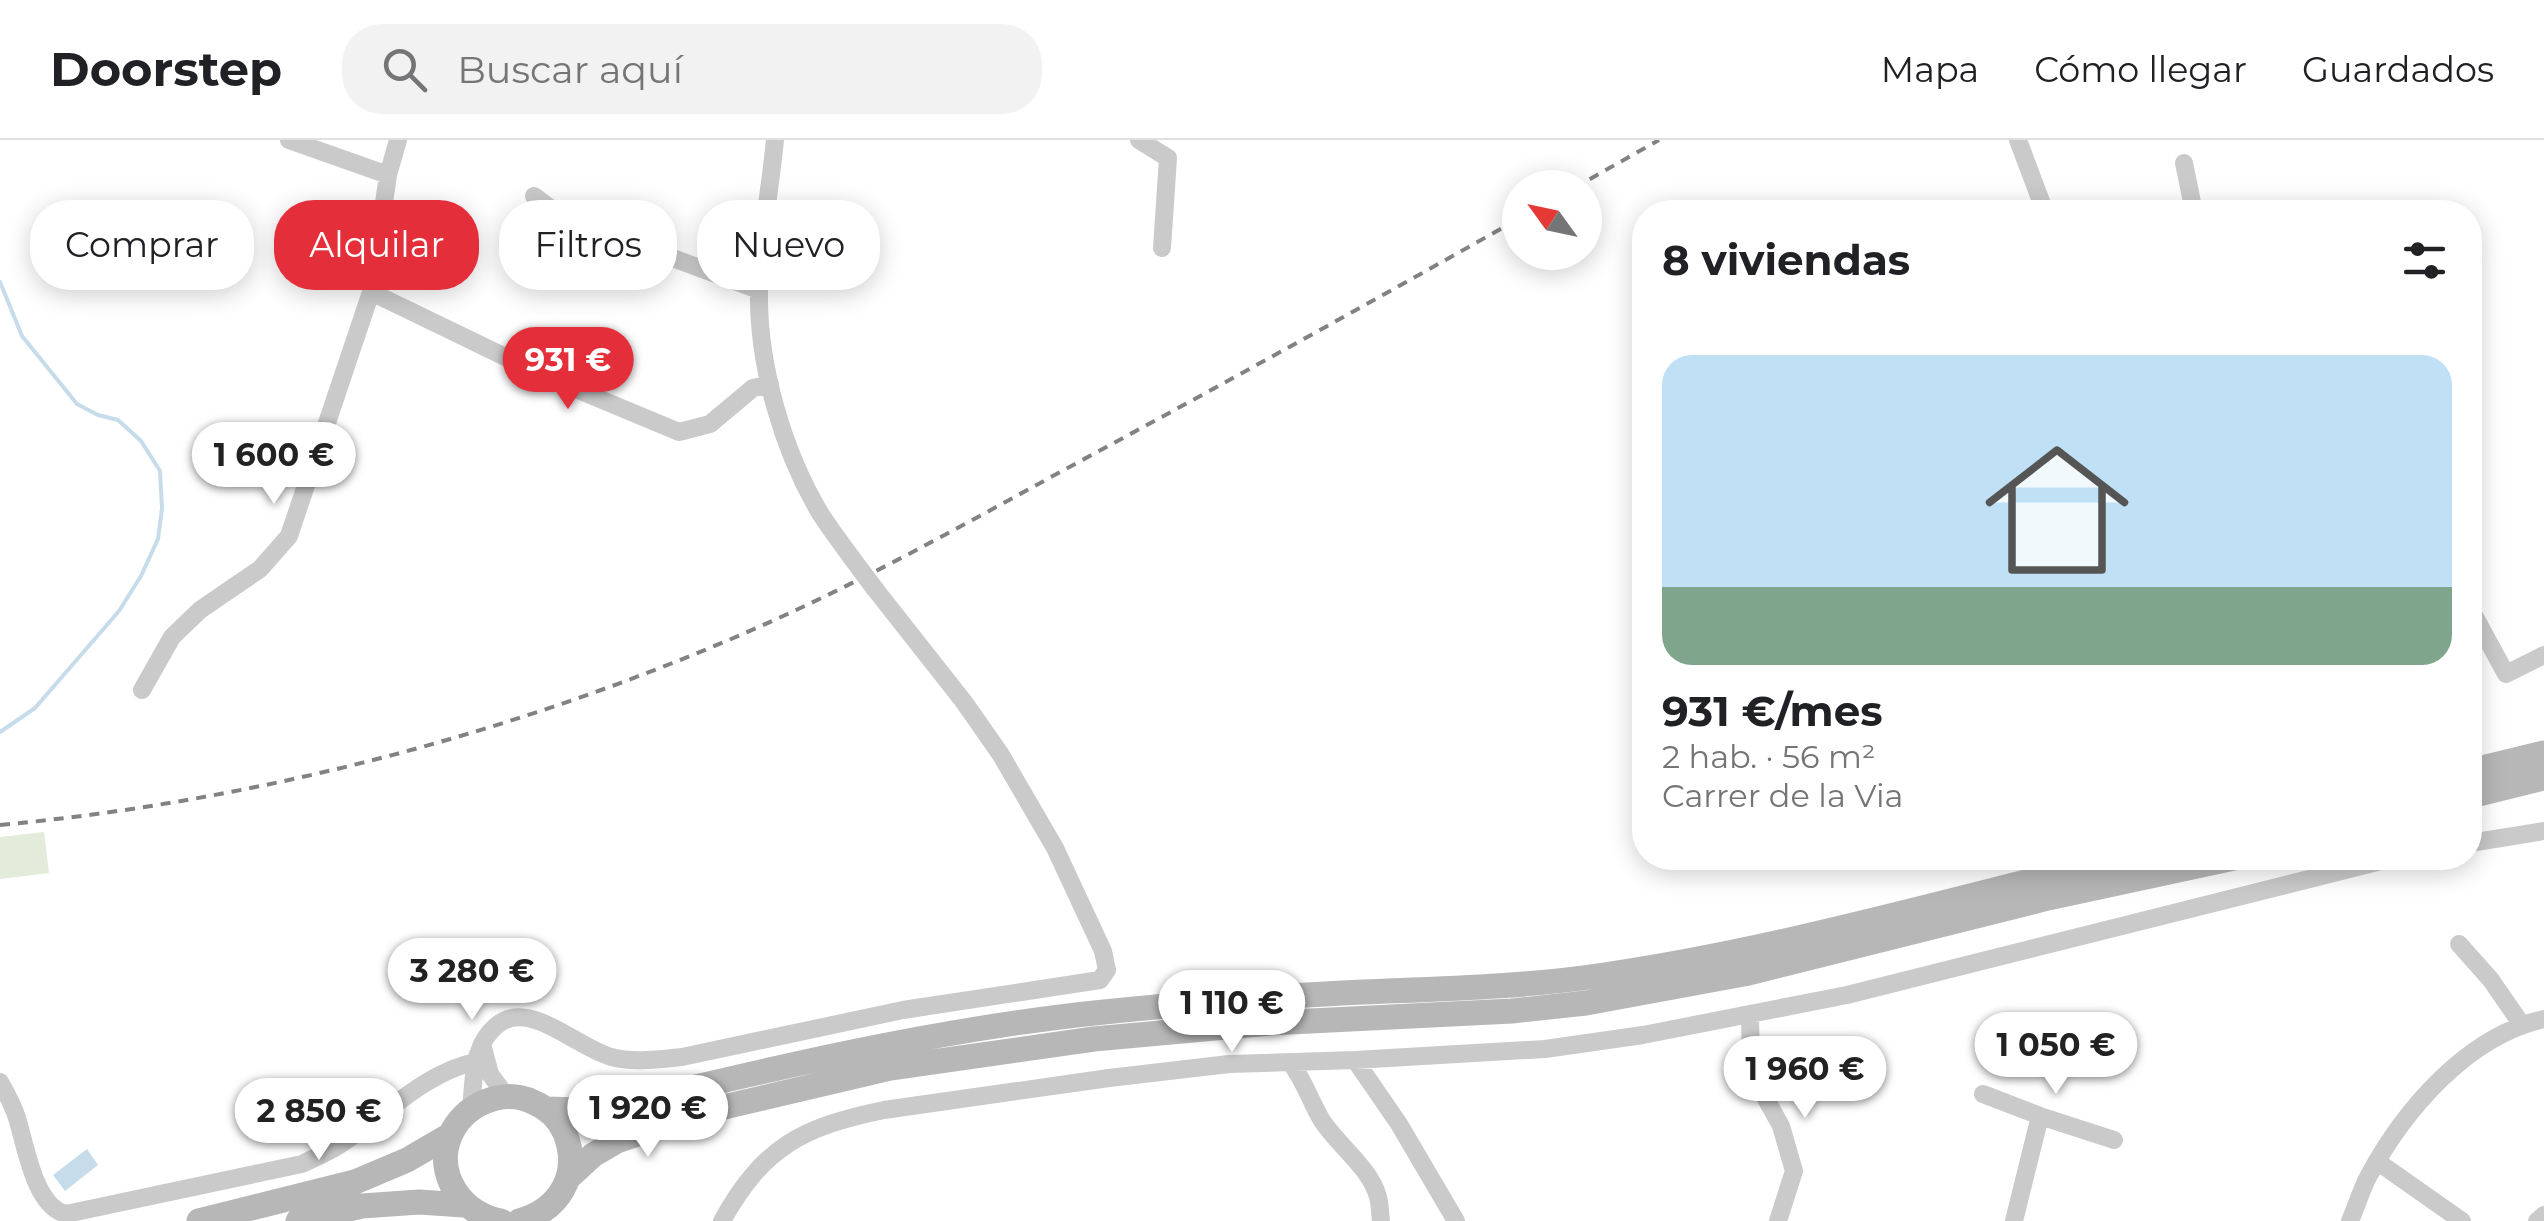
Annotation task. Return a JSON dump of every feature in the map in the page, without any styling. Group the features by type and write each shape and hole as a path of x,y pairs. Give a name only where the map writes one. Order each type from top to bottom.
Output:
{"main road":[{"path":"2482,768 2544,752"},
{"path":"2482,793 2544,778"},
{"path":"547,1109 612,1107 856,1050 1100,1012 1601,976 1722,954 2073,870"},
{"path":"569,1177 616,1141 706,1111 890,1068 1094,1040 1270,1023 1512,1012 1603,1001 1749,974 2048,898 2178,870"},
{"path":"199,1221 355,1182 407,1160 450,1135 471,1109 506,1096 528,1099 547,1109 563,1128 571,1152 569,1177 554,1213 519,1221"},
{"path":"450,1135 445,1160 450,1184 464,1204 486,1219 501,1221"},
{"path":"298,1221 362,1206 464,1204"}],"street":[{"path":"289,140 388,175"},
{"path":"142,690 172,637 200,610 260,569 290,536 371,292 388,175 398,140"},
{"path":"769,200 775,140"},
{"path":"1138,140 1168,158 1162,248"},
{"path":"2018,140 2040,200"},
{"path":"2184,163 2192,200"},
{"path":"534,196 562,217 697,267"},
{"path":"471,1109 479,1053 491,1029 502,1020 519,1016 540,1021 614,1058 646,1060 682,1057 903,1010 1100,980 1107,970 1104,951 1055,848 1001,755 820,512 794,460 770,384 759,290"},
{"path":"371,292 547,377 679,432 710,424 753,388 770,384"},
{"path":"2482,630 2506,674 2544,655"},
{"path":"2482,841 2544,830"},
{"path":"722,1221 739,1190 767,1157 801,1134 849,1117 1230,1064 1561,1047 1847,996 2346,870"},
{"path":"2459,944 2492,980 2522,1026"},
{"path":"1750,1015 1751,1066 1782,1126 1794,1171 1778,1221"},
{"path":"2350,1221 2367,1178 2433,1084 2482,1046 2544,1020"},
{"path":"0,1082 17,1118 38,1184 52,1209 66,1214 302,1164 338,1146 379,1115 479,1053"},
{"path":"479,1053 506,1096"},
{"path":"1355,1060 1399,1124 1456,1221"},
{"path":"1290,1062 1320,1118 1370,1180 1378,1196 1380,1221"},
{"path":"1983,1094 2114,1140"},
{"path":"2014,1221 2040,1116"},
{"path":"2378,1162 2462,1221"},
{"path":"2536,1221 2544,1216"}],"green space":[{"path":"44,832 49,873 0,879 0,837"}],"water":[{"path":"87,1149 98,1165 65,1191 53,1175"}],"waterway":[{"path":"0,282 22,336 77,404 118,420 141,441 160,471 162,508 158,539 119,611 35,708 0,732"}],"railway":[{"path":"1602,172 1659,140"},
{"path":"0,825 96,814 286,781 473,732 656,670 786,615 905,556 1502,228"}]}
